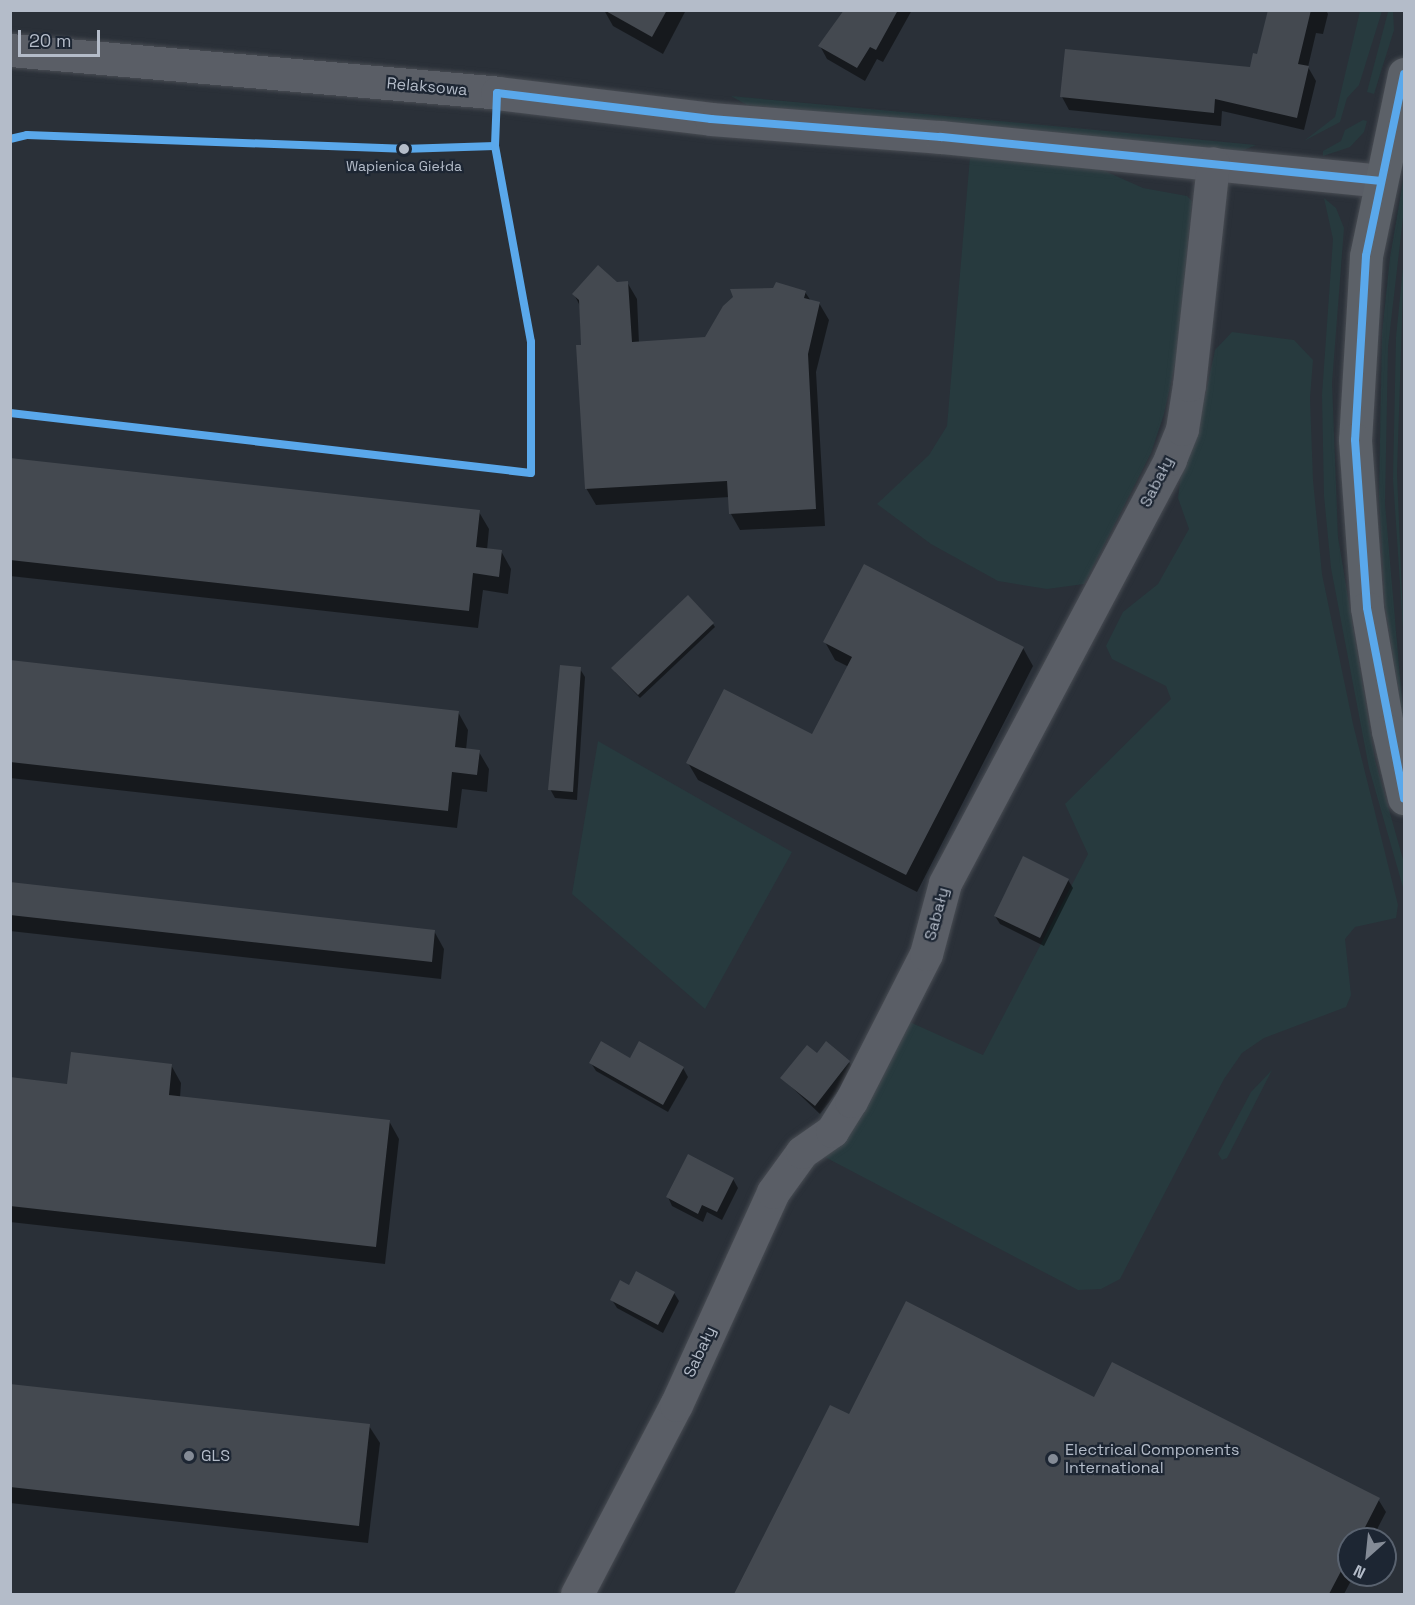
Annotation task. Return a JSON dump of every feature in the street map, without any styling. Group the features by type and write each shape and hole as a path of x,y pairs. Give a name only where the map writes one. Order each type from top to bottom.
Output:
{"main road":[{"path":"1404,74 1380,181 1360,311 1357,495 1376,669 1404,798"}],"street":[{"name":"Relaksowa","path":"10,50 1213,163 1380,181"},
{"name":"Sabały","path":"577,1594 676,1405 773,1192 802,1152 832,1131 851,1101 926,954 945,883 1170,459 1182,429 1189,386 1213,163"}],"green space":[{"path":"1360,11 1382,11 1359,85 1347,98 1340,122 1304,141 1335,117"},
{"path":"1393,11 1394,30 1374,94 1367,92 1388,12"},
{"path":"731,96 1256,145 1242,151 747,105"},
{"path":"1363,120 1367,121 1364,132 1350,147 1323,156 1323,151 1341,141 1345,130"},
{"path":"970,157 1098,168 1143,188 1187,196 1192,201 1176,359 1164,414 1151,453 1084,584 1047,589 998,581 931,544 877,504 929,455 947,426"},
{"path":"1404,175 1404,209 1388,347 1385,504 1404,724 1385,606 1379,496 1382,333 1390,258"},
{"path":"1324,198 1336,208 1344,228 1332,383 1338,537 1375,760 1404,863 1404,891 1369,768 1331,568 1324,496 1322,395 1333,239"},
{"path":"1404,258 1397,473 1404,643 1393,479 1396,337"},
{"path":"1232,332 1294,340 1313,360 1310,398 1313,480 1322,574 1353,724 1398,905 1396,918 1355,927 1345,939 1351,995 1346,1007 1264,1038 1242,1053 1224,1079 1120,1279 1101,1289 1078,1290 823,1156 903,1019 983,1055 1088,854 1065,804 1171,699 1166,686 1112,659 1106,646 1123,612 1158,584 1189,529 1178,498 1182,467 1199,424 1215,350"},
{"path":"598,741 792,852 705,1009 572,894"},
{"path":"1272,1070 1227,1158 1222,1160 1218,1154 1251,1092"}],"building":[{"path":"604,10 667,10 652,37"},
{"path":"844,10 898,10 876,50 870,47 857,68 818,46"},
{"path":"1268,10 1311,10 1298,64 1309,66 1297,118 1215,99 1214,113 1060,97 1065,49 1250,67 1253,53 1257,54"},
{"path":"598,265 617,282 628,281 632,342 705,337 723,306 733,297 730,289 773,288 776,282 806,291 804,298 820,302 808,354 816,509 729,514 727,481 585,489 576,345 581,345 579,300 572,294"},
{"path":"10,458 480,510 476,547 502,550 499,577 473,573 469,611 10,560"},
{"path":"864,564 1024,647 906,875 686,763 724,689 812,734 852,657 823,642"},
{"path":"688,595 714,623 638,695 611,668"},
{"path":"10,660 459,711 455,747 480,750 477,775 452,772 448,811 10,762"},
{"path":"560,665 581,667 573,792 548,790"},
{"path":"1023,856 1069,879 1040,938 994,916"},
{"path":"10,882 435,930 432,962 10,915"},
{"path":"601,1041 630,1058 639,1041 684,1067 663,1105 589,1063"},
{"path":"826,1041 850,1061 815,1106 780,1078 807,1045 817,1053"},
{"path":"71,1052 172,1064 169,1095 390,1120 376,1247 10,1206 10,1077 67,1084"},
{"path":"688,1154 734,1178 717,1212 702,1205 698,1214 666,1197"},
{"path":"636,1271 675,1292 658,1325 610,1300 620,1280 629,1285"},
{"name":"Electrical Components International","path":"906,1301 1094,1397 1112,1362 1380,1498 1365,1527 1337,1527 1337,1579 1329,1594 734,1594 830,1405 849,1414"},
{"name":"GLS","path":"10,1384 370,1424 359,1526 10,1487"}],"transit line":[{"path":"1404,74 1366,256 1355,440 1367,608 1404,798"},
{"path":"497,93 711,119 941,137 1380,181"},
{"path":"10,413 531,473 531,342 495,146 497,93"},
{"path":"10,139 27,135 402,149 495,146"}],"place":[{"name":"Wapienica Giełda","path":"404,149"},
{"name":"GLS","path":"189,1456"},
{"name":"Electrical Components International","path":"1053,1459"}]}
